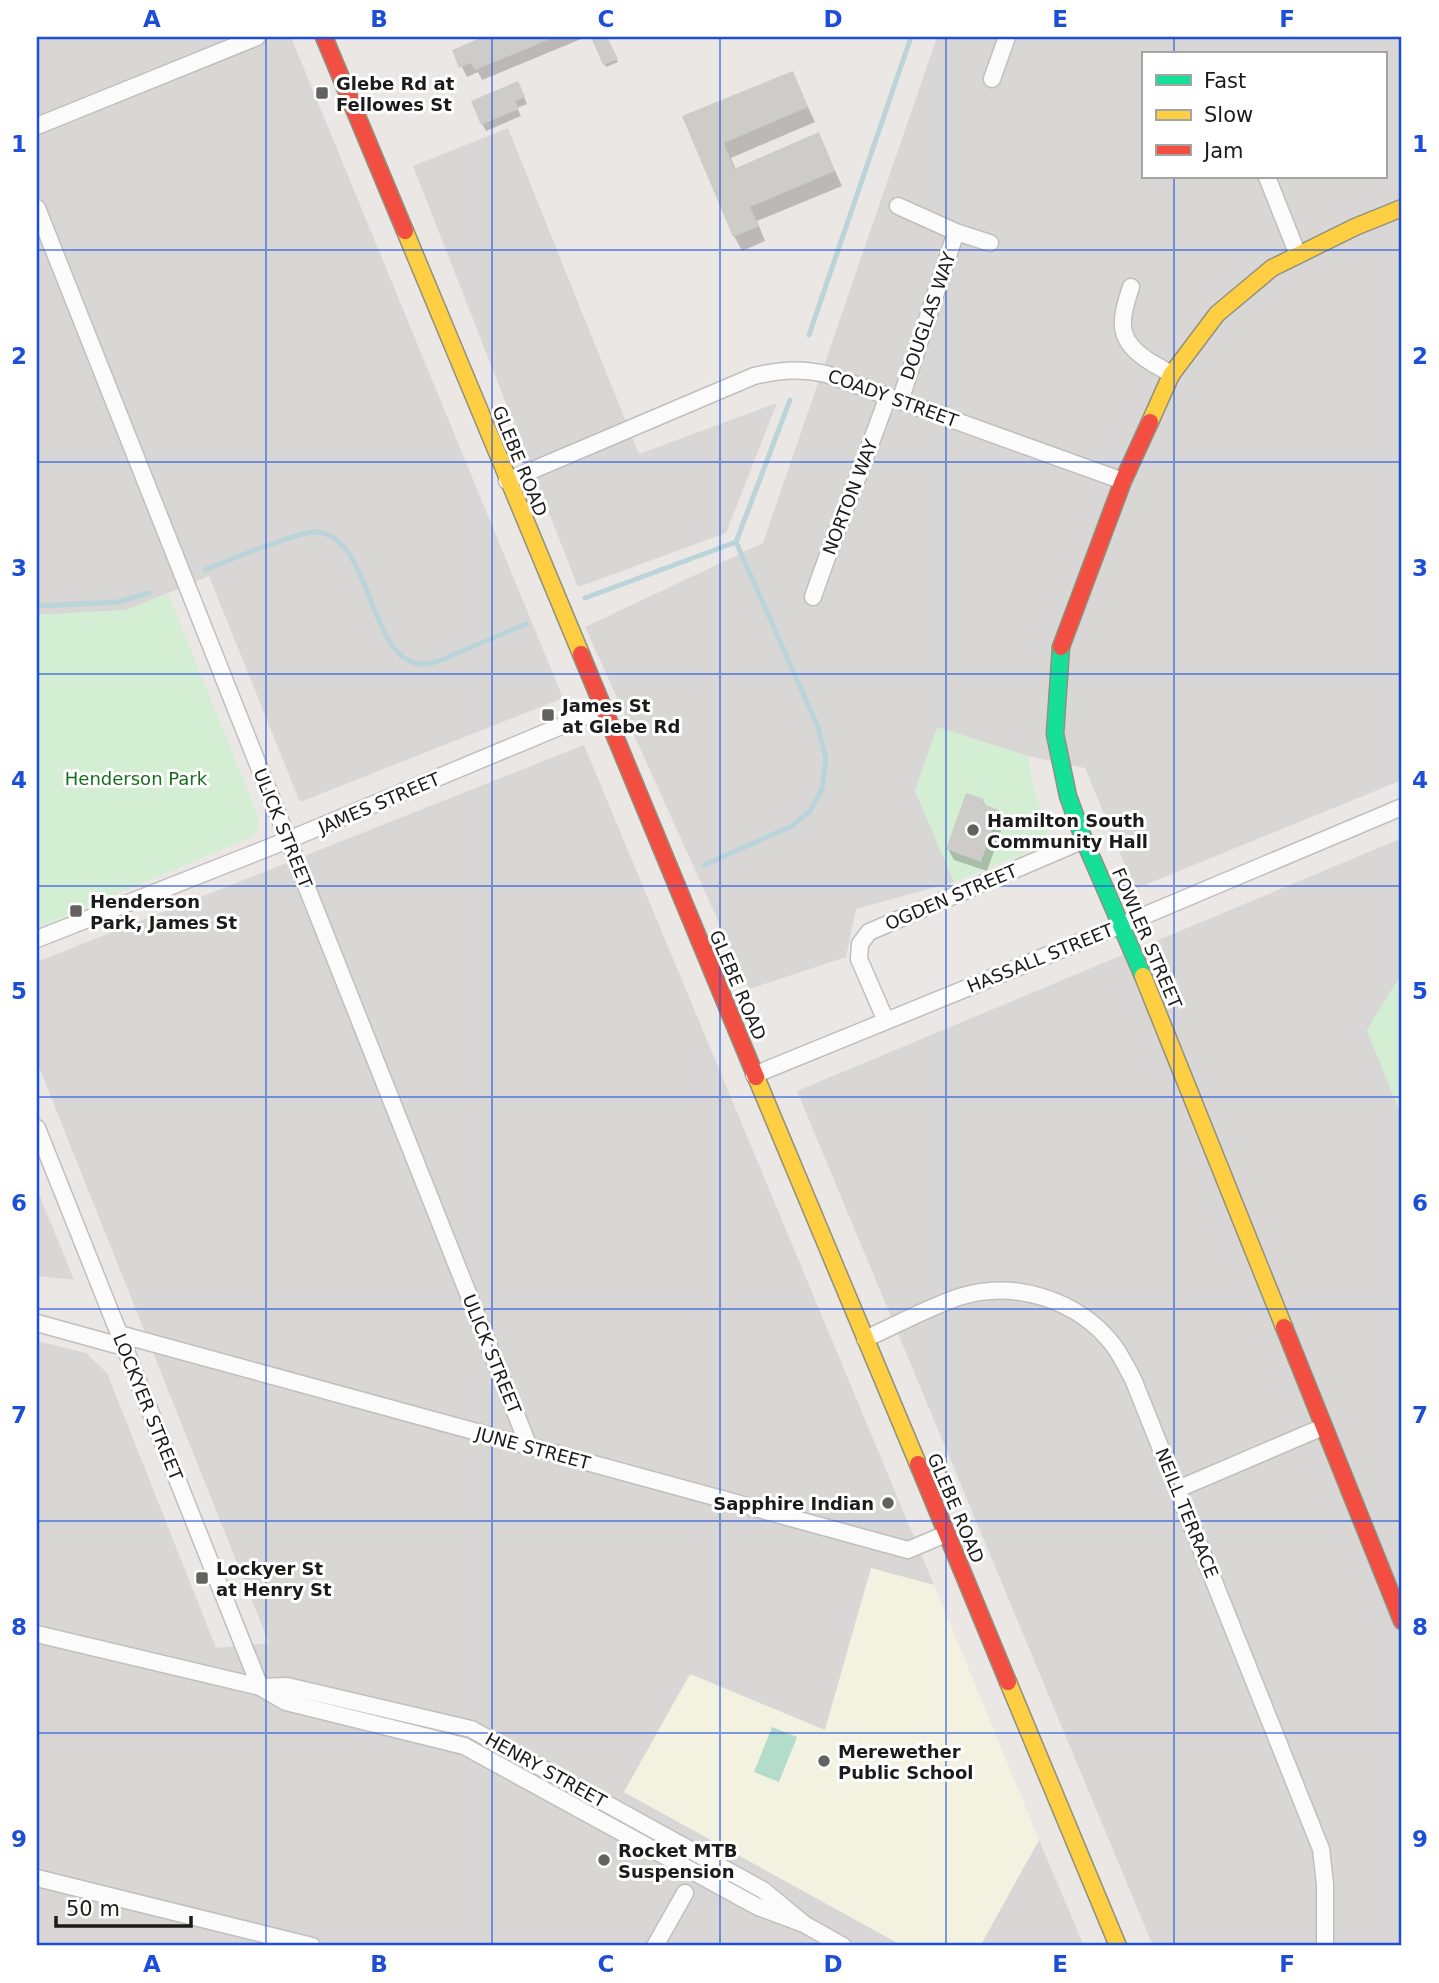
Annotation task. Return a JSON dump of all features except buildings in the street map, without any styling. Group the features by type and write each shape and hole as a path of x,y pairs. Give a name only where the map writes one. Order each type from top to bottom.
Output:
{"main road":[{"name":"GLEBE ROAD","path":"331,39 507,481 1118,1946"},
{"name":"FOWLER STREET","path":"1402,208 1355,227 1272,268 1217,314 1171,375 1122,481 1062,642 1055,734 1065,786 1084,840 1122,925 1402,1621"}],"street":[{"path":"37,126 257,37"},
{"path":"992,79 1007,37"},
{"path":"1267,178 1298,255"},
{"name":"DOUGLAS WAY","path":"898,206 956,232 990,243"},
{"name":"ULICK STREET","path":"37,208 529,1447"},
{"name":"DOUGLAS WAY","path":"894,398 956,232"},
{"path":"1131,287 1122,314 1122,329 1127,340 1134,350 1171,375"},
{"name":"COADY STREET","path":"507,481 754,376 776,371 809,370 1122,481"},
{"name":"NORTON WAY","path":"813,597 846,502 894,398"},
{"name":"JAMES STREET","path":"37,939 288,841 602,709"},
{"name":"HASSALL STREET","path":"754,1075 1402,807"},
{"name":"OGDEN STREET","path":"886,1021 859,960 860,944 869,932 1084,840"},
{"name":"LOCKYER STREET","path":"37,1128 260,1687"},
{"name":"NEILL TERRACE","path":"864,1339 960,1297 999,1289 1040,1296 1077,1311 1114,1345 1133,1379 1321,1849 1325,1884 1325,1946"},
{"name":"JUNE STREET","path":"37,1323 122,1341 529,1447 908,1550 946,1534"},
{"path":"1178,1489 1323,1427"},
{"name":"HENRY STREET","path":"37,1634 260,1687 286,1702 464,1746 758,1907 804,1924 843,1946"},
{"path":"37,1878 312,1946"},
{"path":"655,1946 685,1893"}],"shaded area":[{"path":"37,37 291,37 563,698 300,802 209,576 127,610 37,615"},
{"path":"937,37 1402,37 1402,780 1135,889 1085,768 1028,756 916,791 954,882 856,909 846,957 749,989 585,627 763,543"},
{"path":"508,128 639,454 777,403 726,533 578,587 413,166"},
{"path":"584,745 934,1585 871,1569 825,1730 624,1792 903,1946 37,1946 37,1341 86,1353 107,1373 216,1648 269,1643 37,1062 37,962"},
{"path":"1400,839 1402,974 1367,1030 1402,1117 1402,1946 1153,1946 797,1091"},
{"path":"37,1189 74,1280 37,1276"},
{"name":"Merewether Public School","path":"871,1568 934,1585 1039,1840 980,1946 903,1946 624,1792 690,1674 825,1730"},
{"path":"1039,1840 1084,1946 980,1946"}],"green space":[{"name":"Henderson Park","path":"168,594 258,816 259,827 253,836 37,928 37,615 127,610"},
{"path":"937,727 1028,756 1034,790 1047,826 1046,844 954,882 915,791"},
{"path":"1402,973 1402,1117 1367,1030"},
{"path":"772,1727 797,1737 779,1782 754,1772"}],"waterway":[{"path":"809,335 911,37"},
{"path":"704,865 792,826 810,811 822,789 826,759 818,727 736,542 790,400"},
{"path":"205,570 262,547 308,533 317,532 336,540 351,557 395,650 411,662 439,661 526,624"},
{"path":"585,598 736,542"},
{"path":"37,606 118,602 149,593"}],"traffic: fast":[{"path":"1061,647 1055,734 1068,796 1084,840 1143,976"}],"traffic: slow":[{"path":"1150,422 1171,375 1217,314 1272,268 1355,227 1402,208"},
{"path":"405,231 581,654"},
{"path":"1143,976 1284,1327"},
{"path":"756,1077 918,1464"},
{"path":"1008,1682 1118,1946"}],"traffic: jam":[{"path":"324,37 405,231"},
{"path":"1061,647 1123,481 1150,422"},
{"path":"581,654 756,1077"},
{"path":"1284,1327 1402,1621"},
{"path":"918,1464 1008,1682"}],"place":[{"name":"Glebe Rd at Fellowes St","path":"322,93"},
{"name":"James St at Glebe Rd","path":"548,715"},
{"name":"Hamilton South Community Hall","path":"973,830"},
{"name":"Henderson Park, James St","path":"76,911"},
{"name":"Sapphire Indian","path":"888,1503"},
{"name":"Lockyer St at Henry St","path":"202,1578"},
{"name":"Merewether Public School","path":"824,1761"},
{"name":"Rocket MTB Suspension","path":"604,1860"}]}
